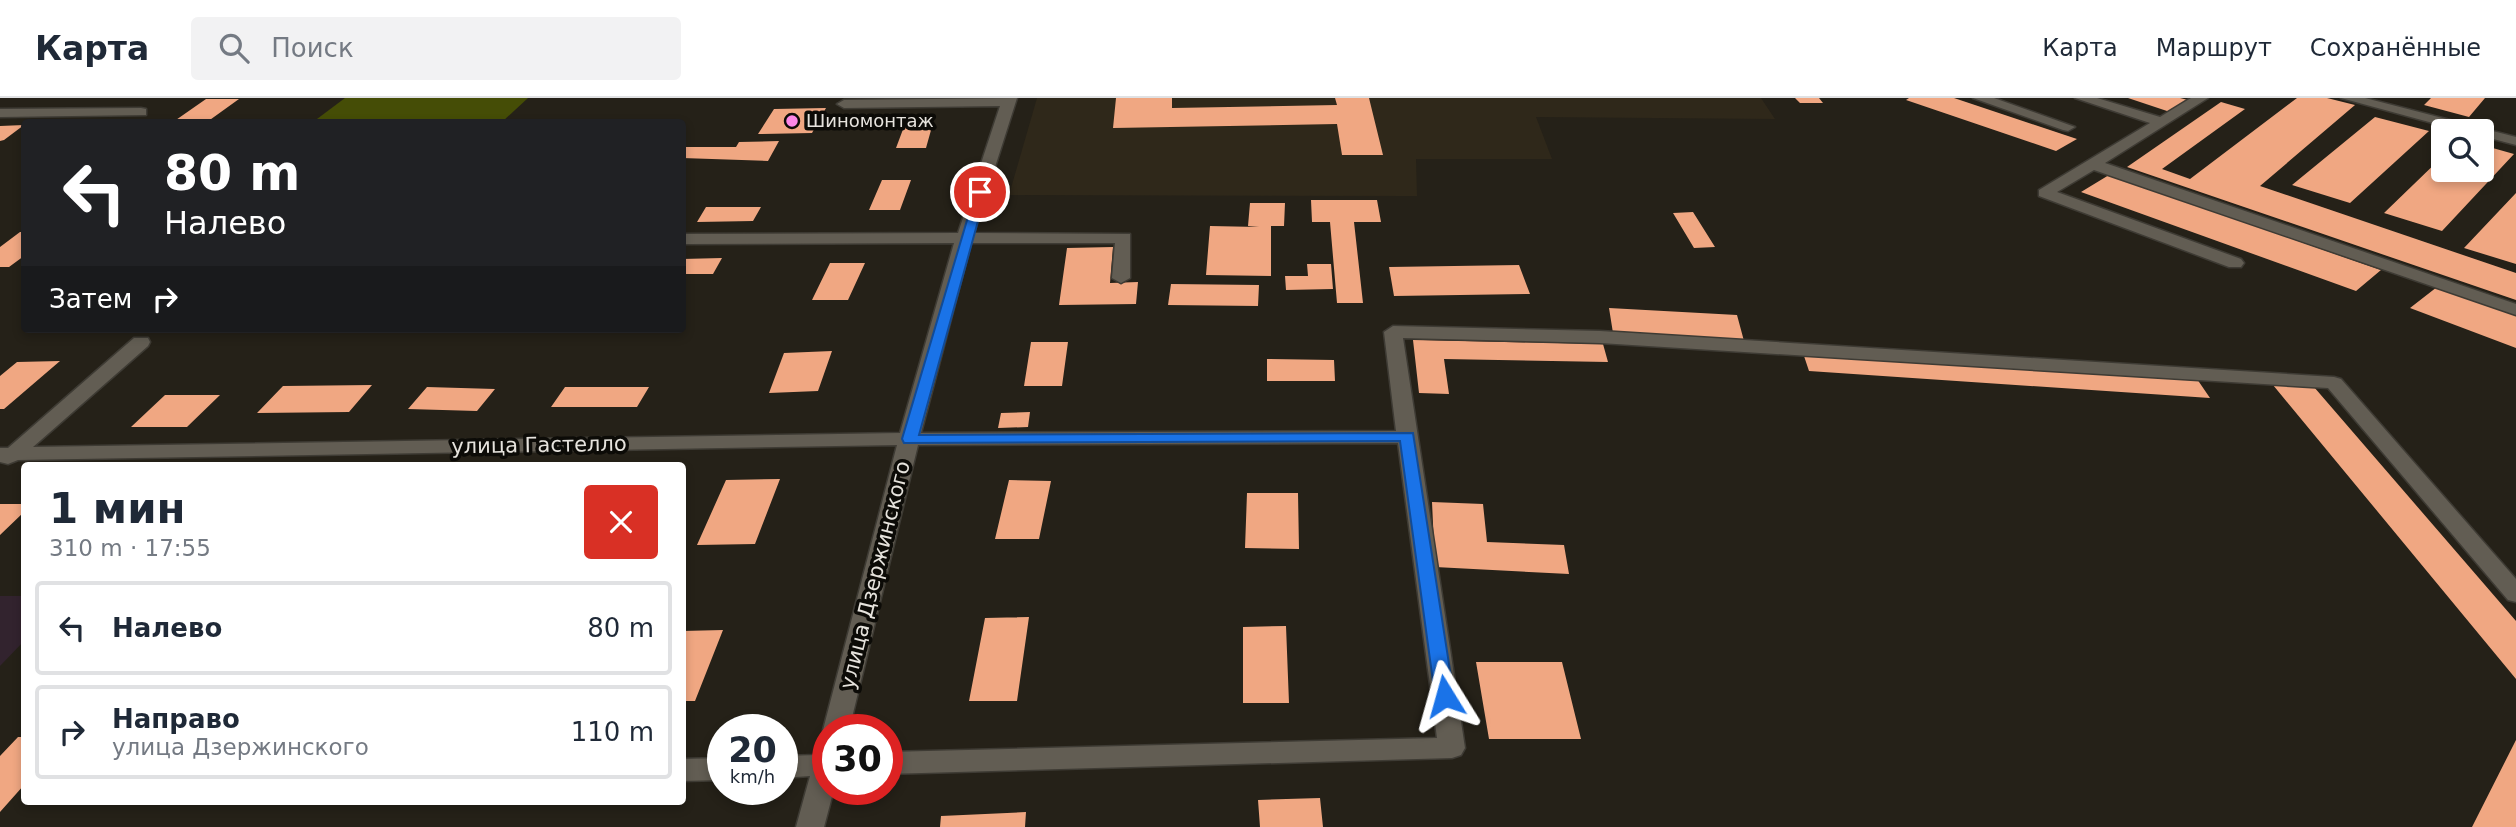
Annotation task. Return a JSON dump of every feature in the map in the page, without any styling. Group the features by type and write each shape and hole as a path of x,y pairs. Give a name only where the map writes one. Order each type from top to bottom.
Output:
{"street":[{"path":"1980,98 2068,127"},
{"path":"2081,98 2162,122"},
{"path":"2201,98 2045,193 2235,263"},
{"path":"2348,98 2431,119"},
{"path":"844,104 1009,100"},
{"name":"улица Дзержинского","path":"840,714 910,439 966,237 1009,100"},
{"path":"0,113 141,112"},
{"path":"2494,136 2516,141"},
{"path":"2093,164 2516,310"},
{"path":"686,239 1124,238 1121,278"},
{"path":"903,763 1452,748 1393,332 1600,337 2334,383 2516,594"},
{"path":"4,457 141,342"},
{"name":"улица Гастелло","path":"4,457 910,439 1407,436"},
{"path":"686,771 707,770"},
{"path":"810,827 816,805"}],"shaded area":[{"path":"1037,98 1761,98 1775,119 1536,117 1552,159 1416,159 1417,196 1009,195"},
{"path":"0,596 21,596 21,644 0,666"}],"green space":[{"path":"345,98 528,98 505,119 317,119"}],"building":[{"path":"1116,98 1172,98 1172,108 1337,105 1335,98 1369,98 1383,155 1342,155 1337,124 1113,128"},
{"path":"1795,98 1819,98 1823,103 1800,103"},
{"path":"1954,98 2077,139 2056,151 1906,100"},
{"path":"2128,98 2180,98 2188,100 2170,112"},
{"path":"2297,98 2327,98 2355,105 2260,186 2516,273 2516,300 2127,167 2221,102 2245,109 2162,169 2190,179"},
{"path":"2431,98 2485,98 2469,117 2424,105"},
{"path":"206,99 239,99 211,119 177,119"},
{"name":"Шиномонтаж","path":"826,108 812,133 758,134 774,109"},
{"path":"2375,117 2429,131 2350,203 2292,185"},
{"path":"933,123 926,148 896,148 905,124"},
{"path":"21,125 21,127 0,141 0,126"},
{"path":"779,141 768,161 686,158 686,147 736,147 739,142"},
{"path":"2494,148 2514,154 2494,175"},
{"path":"2431,168 2431,182 2488,182 2442,231 2384,213"},
{"path":"2109,175 2381,270 2356,291 2081,192"},
{"path":"882,180 911,180 900,210 869,210"},
{"path":"2516,193 2516,264 2464,248"},
{"path":"1311,200 1377,200 1381,222 1354,222 1363,303 1337,303 1330,222 1312,222"},
{"path":"1250,203 1285,203 1284,226 1271,226 1271,276 1206,275 1210,226 1259,227 1248,226"},
{"path":"706,207 761,207 753,221 697,222"},
{"path":"1693,212 1715,247 1694,248 1673,213"},
{"path":"21,232 21,258 9,267 0,267 0,247"},
{"path":"1113,247 1110,283 1138,282 1136,304 1059,305 1067,248"},
{"path":"722,258 713,274 686,274 686,259"},
{"path":"830,263 865,263 848,300 812,300"},
{"path":"1307,264 1331,264 1333,289 1286,290 1285,276 1308,276"},
{"path":"1519,265 1530,294 1394,296 1389,267"},
{"path":"1171,284 1259,285 1258,306 1168,305"},
{"path":"2437,287 2516,315 2516,348 2410,308"},
{"path":"1609,308 1737,315 1744,341 1613,333"},
{"path":"1413,340 1603,344 1608,362 1444,359 1449,394 1419,393"},
{"path":"1031,342 1068,342 1062,386 1024,386"},
{"path":"832,351 818,391 769,393 784,353"},
{"path":"1803,353 2197,379 2210,398 1809,371"},
{"path":"1267,359 1334,360 1335,381 1267,381"},
{"path":"60,361 4,409 0,409 0,376 17,362"},
{"path":"372,385 349,412 257,413 283,386"},
{"path":"2273,385 2314,387 2516,621 2516,679"},
{"path":"427,387 495,389 477,411 408,409"},
{"path":"565,387 649,387 637,407 551,407"},
{"path":"165,395 220,395 187,427 131,427"},
{"path":"1030,412 1028,427 998,428 1001,413"},
{"path":"780,479 755,544 697,545 726,480"},
{"path":"1009,480 1051,481 1039,539 995,539"},
{"path":"1247,493 1298,493 1299,549 1245,548"},
{"path":"1432,502 1483,504 1487,542 1564,545 1569,574 1435,567"},
{"path":"0,504 21,504 21,515 0,535"},
{"path":"1029,617 1017,701 969,701 985,618"},
{"path":"1286,626 1289,703 1243,703 1243,627"},
{"path":"723,630 695,701 686,701 686,631"},
{"path":"1476,662 1562,662 1581,739 1489,739"},
{"path":"21,737 21,788 0,812 0,756"},
{"path":"2516,740 2516,827 2472,827"},
{"path":"1320,798 1323,827 1260,827 1258,800"},
{"path":"1026,812 1025,827 940,827 941,816"}],"place":[{"name":"Шиномонтаж","path":"792,121"}],"route":[{"path":"980,192 910,439 1407,436 1445,696"}]}
